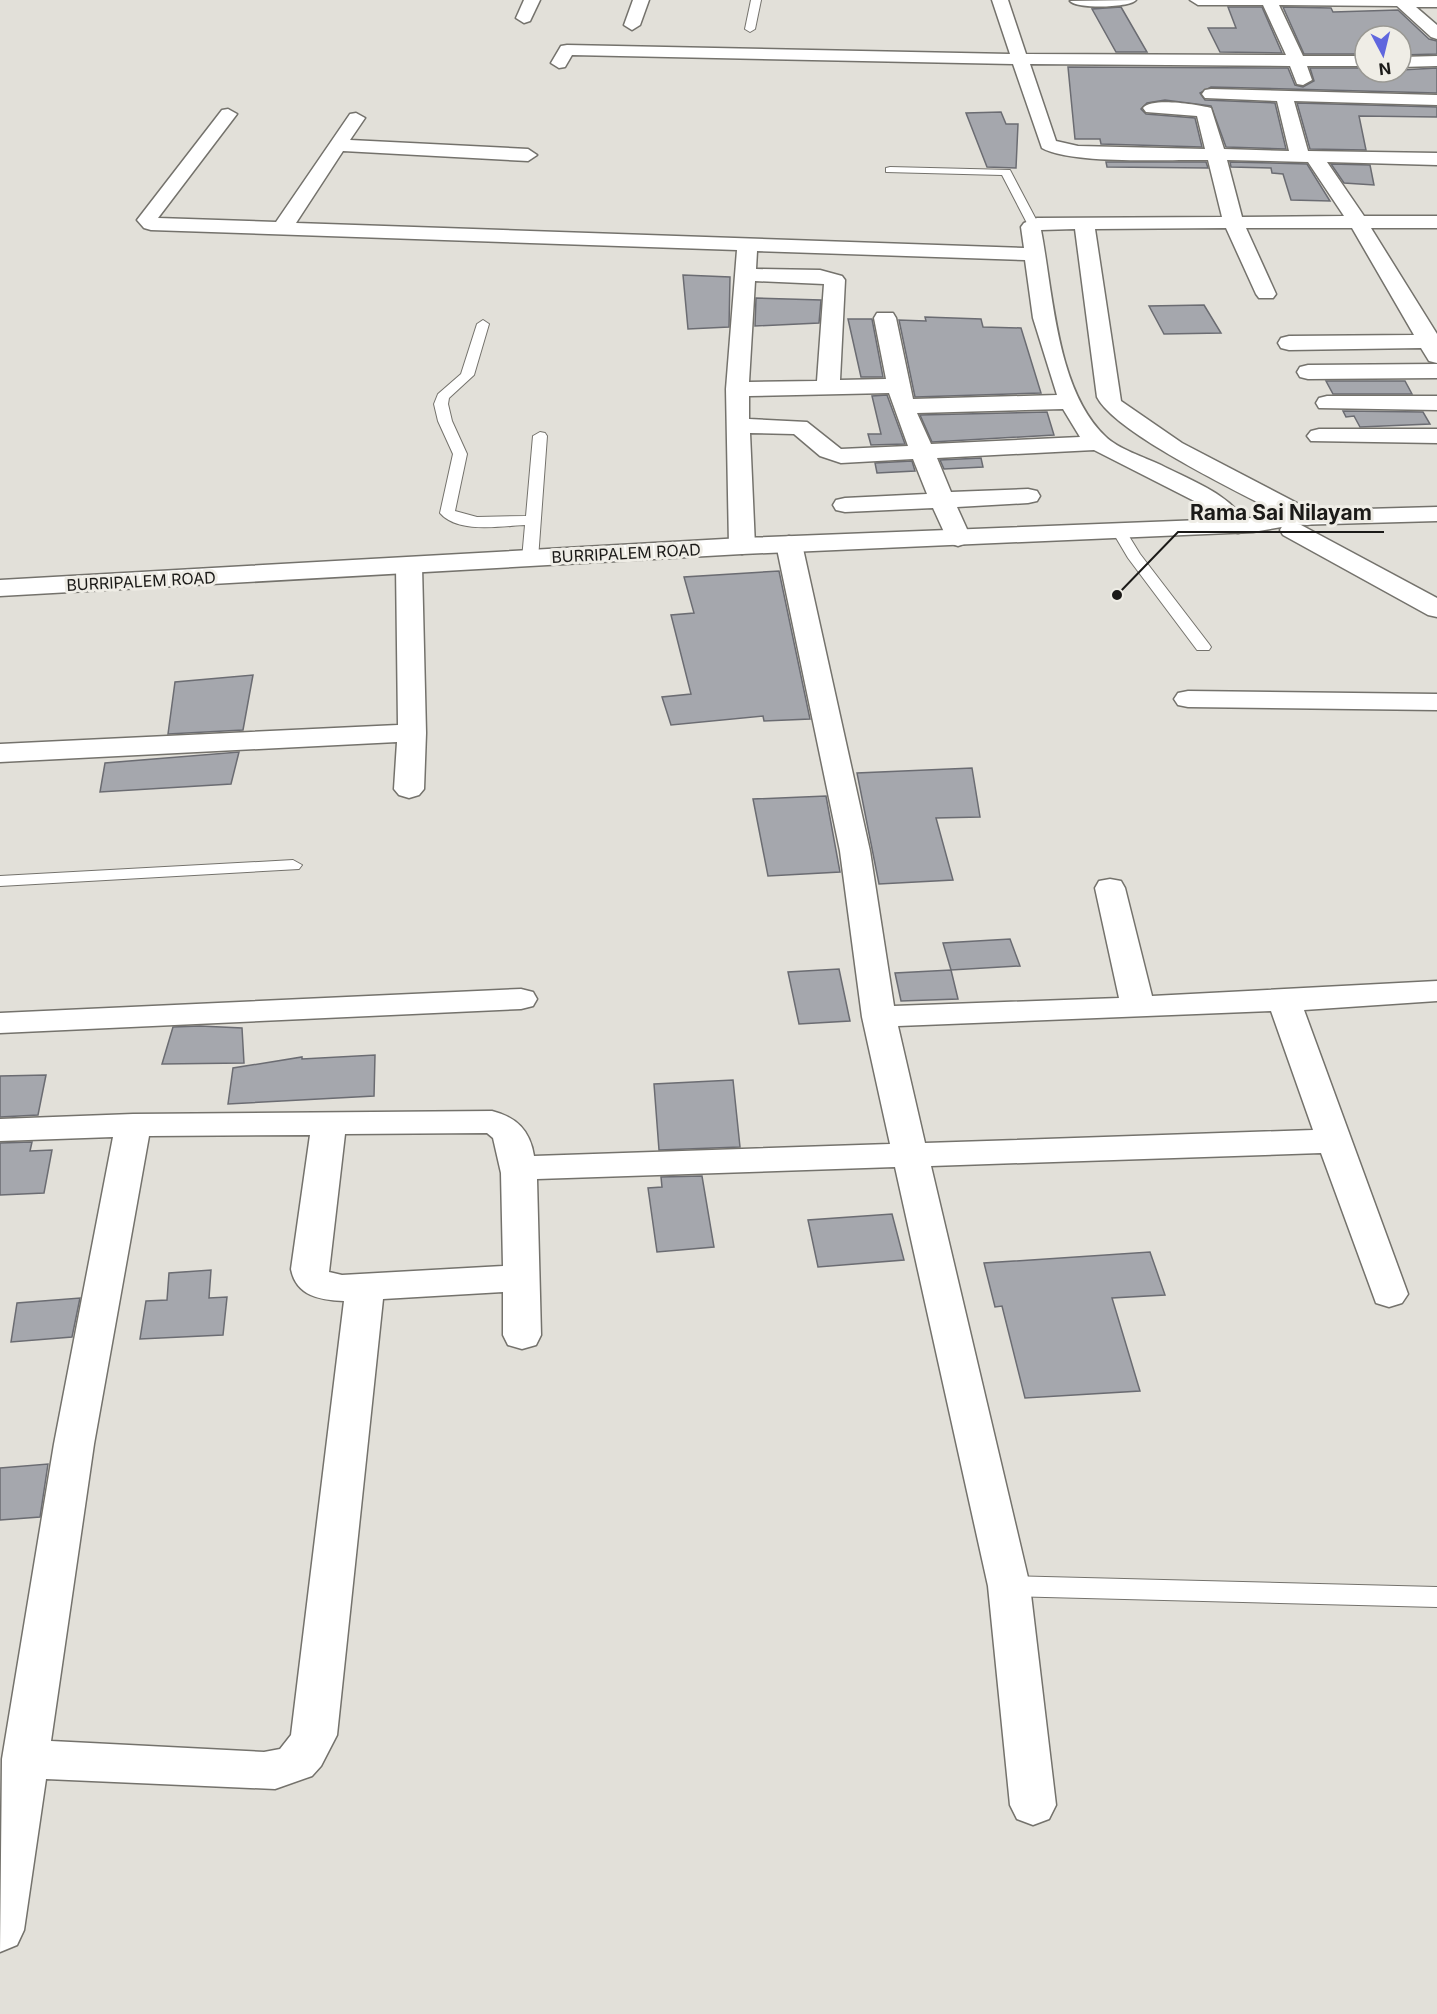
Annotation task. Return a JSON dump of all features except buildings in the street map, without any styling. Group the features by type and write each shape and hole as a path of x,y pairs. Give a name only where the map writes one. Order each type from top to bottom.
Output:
{"street":[{"path":"524,18 532,0"},
{"path":"632,25 641,0"},
{"path":"1000,0 1048,144 1078,152 1216,149"},
{"path":"1078,1 1128,0"},
{"path":"1198,0 1437,2"},
{"path":"1269,1 1297,61 1307,96"},
{"path":"1401,2 1437,34"},
{"path":"750,29 750,40 786,42 785,55"},
{"path":"985,40 986,59"},
{"path":"560,63 567,50 986,59 1353,61"},
{"path":"1413,62 1437,61"},
{"path":"1211,94 1437,100"},
{"path":"1284,96 1307,156 1358,222 1434,346"},
{"path":"1152,108 1190,109 1205,112 1234,224 1266,294"},
{"path":"228,114 147,220 160,226 1036,254"},
{"path":"281,230 356,118"},
{"path":"1151,136 1216,149 1307,156 1426,154"},
{"path":"337,145 528,154"},
{"path":"1245,525 1219,504 1098,443 1091,436 1070,402 1040,302 1033,225 1437,222"},
{"path":"1084,223 1108,397 1112,405 1174,448 1437,609"},
{"path":"742,546 737,389 747,244"},
{"path":"745,275 820,276 835,280 828,387"},
{"path":"885,318 901,396 951,518"},
{"path":"1289,343 1434,346"},
{"path":"1308,372 1437,371"},
{"path":"737,389 828,387 901,396 1070,402"},
{"path":"1327,403 1437,403"},
{"path":"738,426 799,427 806,431 822,450 841,456 1098,443"},
{"path":"1319,436 1437,436"},
{"path":"845,505 951,518 1028,496"},
{"name":"BURRIPALEM ROAD","path":"1300,524 1437,514"},
{"name":"BURRIPALEM ROAD","path":"0,588 409,566 531,540 742,546 789,544 951,518 1119,531 1300,524 1437,528"},
{"path":"789,544 855,851 879,1017 1010,1586 1033,1805"},
{"path":"409,566 412,733 410,789"},
{"path":"1188,699 1437,702"},
{"path":"0,753 412,733"},
{"path":"1110,888 1138,1007"},
{"path":"879,1017 1284,1001 1437,991"},
{"path":"0,1023 521,999"},
{"path":"1284,1001 1389,1294"},
{"path":"329,1122 310,1269 312,1280 323,1286 365,1287 521,1278"},
{"path":"0,1130 133,1125 492,1122 503,1127 511,1137 518,1168 522,1335"},
{"path":"0,1930 74,1444 133,1125"},
{"path":"518,1168 910,1153 1333,1141"},
{"path":"25,1760 264,1771 291,1768 305,1755 314,1735 365,1287"}],"lane":[{"path":"750,29 756,0"},
{"path":"890,170 1006,172 1033,225"},
{"path":"483,324 467,375 442,397 441,404 445,422 460,454 446,506 447,513 456,519 470,521 531,540 540,436"},
{"path":"1119,531 1133,555 1203,647"},
{"path":"0,881 293,865"},
{"path":"1010,1586 1437,1597"}],"place":[{"name":"Rama Sai Nilayam","path":"1117,595"}]}
